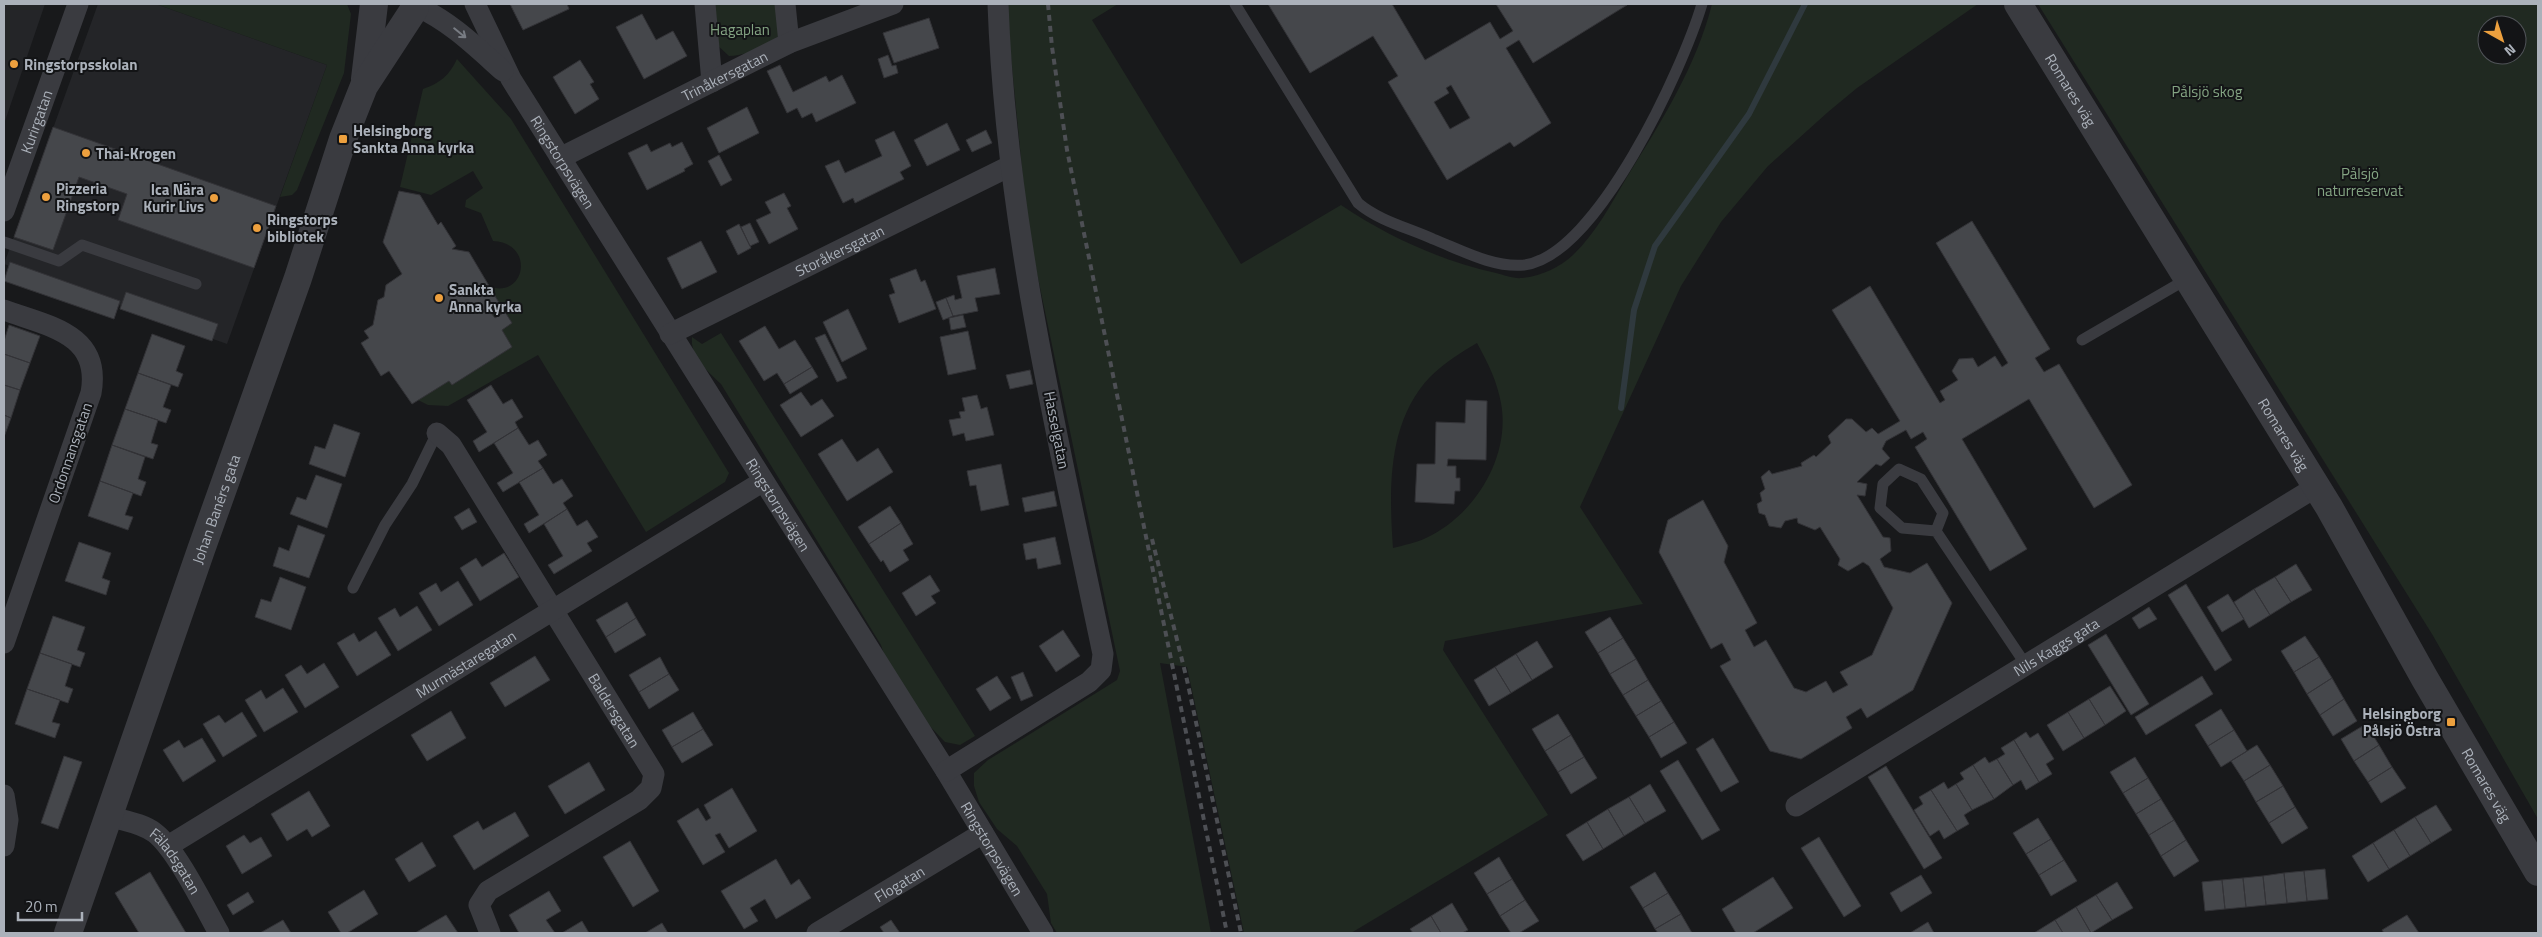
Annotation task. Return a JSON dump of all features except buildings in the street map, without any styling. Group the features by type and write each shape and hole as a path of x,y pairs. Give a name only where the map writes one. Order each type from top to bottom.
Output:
{"street":[{"name":"Kurirgatan","path":"4,211 78,4"},
{"name":"Johan Banérs gata","path":"364,86 374,4"},
{"name":"Ringstorpsvägen","path":"475,4 512,79 560,158 946,772 1043,933"},
{"path":"706,4 712,82"},
{"path":"785,4 789,43"},
{"name":"Trinåkersgatan","path":"560,158 789,43 893,4"},
{"name":"Hasselgatan","path":"946,772 1089,682 1101,670 1104,654 1037,331 1010,166 1001,73 998,4"},
{"name":"Romares väg","path":"2018,4 2316,486 2538,872"},
{"name":"Johan Banérs gata","path":"68,933 298,278 343,139 364,86 413,6"},
{"name":"Ringstorpsvägen","path":"413,6 437,16 461,33 512,79"},
{"name":"Storåkersgatan","path":"670,334 1010,166"},
{"name":"Ordonnansgatan","path":"4,310 71,335 87,353 92,376 91,393 4,643"},
{"name":"Baldersgatan","path":"437,433 451,445 654,774 651,788 639,800 488,891 479,905 490,933"},
{"name":"Murmästaregatan","path":"168,846 762,482"},
{"name":"Nils Kaggs gata","path":"1796,806 2316,486"},
{"path":"4,795 8,820 4,846"},
{"name":"Fäladsgatan","path":"108,816 141,825 155,833 168,846 219,933"},
{"name":"Flogatan","path":"816,933 983,833"}],"lane":[{"path":"1234,4 1358,203 1376,215 1472,255 1500,264 1523,265 1543,258 1574,237 1601,203 1666,93 1683,57 1702,4"},
{"path":"4,242 59,261 82,245 196,284"},
{"path":"2082,340 2187,279"},
{"path":"353,588 386,525 412,484 437,433"},
{"path":"1899,469 1921,479 1943,513 1936,531 1902,528 1880,508 1883,484 1899,469"},
{"path":"1936,531 2026,665"}],"shaded area":[{"name":"Ringstorpsskolan","path":"4,4 45,4 4,124"},
{"path":"98,4 156,4 327,65 227,344 4,264"}],"green space":[{"path":"156,4 347,4 351,14 344,73 297,190 292,195 280,197 327,65"},
{"name":"Hagaplan","path":"713,4 780,4 783,33 758,49 744,54 729,56 716,44"},
{"path":"1008,4 1118,4 1092,20 1241,264 1341,205 1377,227 1415,246 1455,262 1519,278 1543,273 1562,264 1573,255 1596,228 1676,94 1697,50 1712,4 1978,4 1857,88 1768,166 1721,222 1681,286 1580,507 1643,604 1445,641 1443,650 1548,815 1351,933 1244,933 1187,667 1160,663 1211,933 1057,933 1051,923 1047,894 1017,846 997,829 979,802 974,786 974,773 988,760 1117,680 1120,671 1028,230 1008,26","holes":["1477,343 1495,380 1501,403 1503,423 1500,444 1494,464 1485,483 1459,515 1443,528 1426,538 1393,548 1391,503 1394,458 1398,436 1406,415 1416,395 1430,377 1458,354"]},
{"name":"Pålsjö naturreservat","path":"2038,4 2538,4 2538,819 2432,634"},
{"path":"457,59 511,119 729,473 725,482 646,532 538,355 448,406 428,405 418,400 449,381 452,385 512,347 502,330 512,323 505,312 495,318 491,313 501,306 490,287 502,288 512,285 518,278 521,269 520,259 515,251 506,244 493,241 481,213 465,207 466,200 483,188 473,171 431,195 400,187 423,89 443,78 451,70"},
{"path":"721,333 975,736 960,745 945,742 920,716 888,666 881,645 721,384 697,358 692,345 692,337 702,344"}],"waterway":[{"path":"1621,408 1634,310 1655,246 1749,114 1805,4"}],"railway":[{"path":"1048,4 1052,47 1067,150 1227,933"},
{"path":"1152,539 1187,680 1241,933"}],"place":[{"name":"Ringstorpsskolan","path":"14,64"},
{"name":"Helsingborg Sankta Anna kyrka","path":"343,139"},
{"name":"Thai-Krogen","path":"86,153"},
{"name":"Pizzeria Ringstorp","path":"46,197"},
{"name":"Ica Nära Kurir Livs","path":"214,198"},
{"name":"Ringstorps bibliotek","path":"257,228"},
{"name":"Sankta Anna kyrka","path":"439,298"},
{"name":"Helsingborg Pålsjö Östra","path":"2451,722"}],"park label":[{"name":"Pålsjö skog","path":"2207,91"}]}
